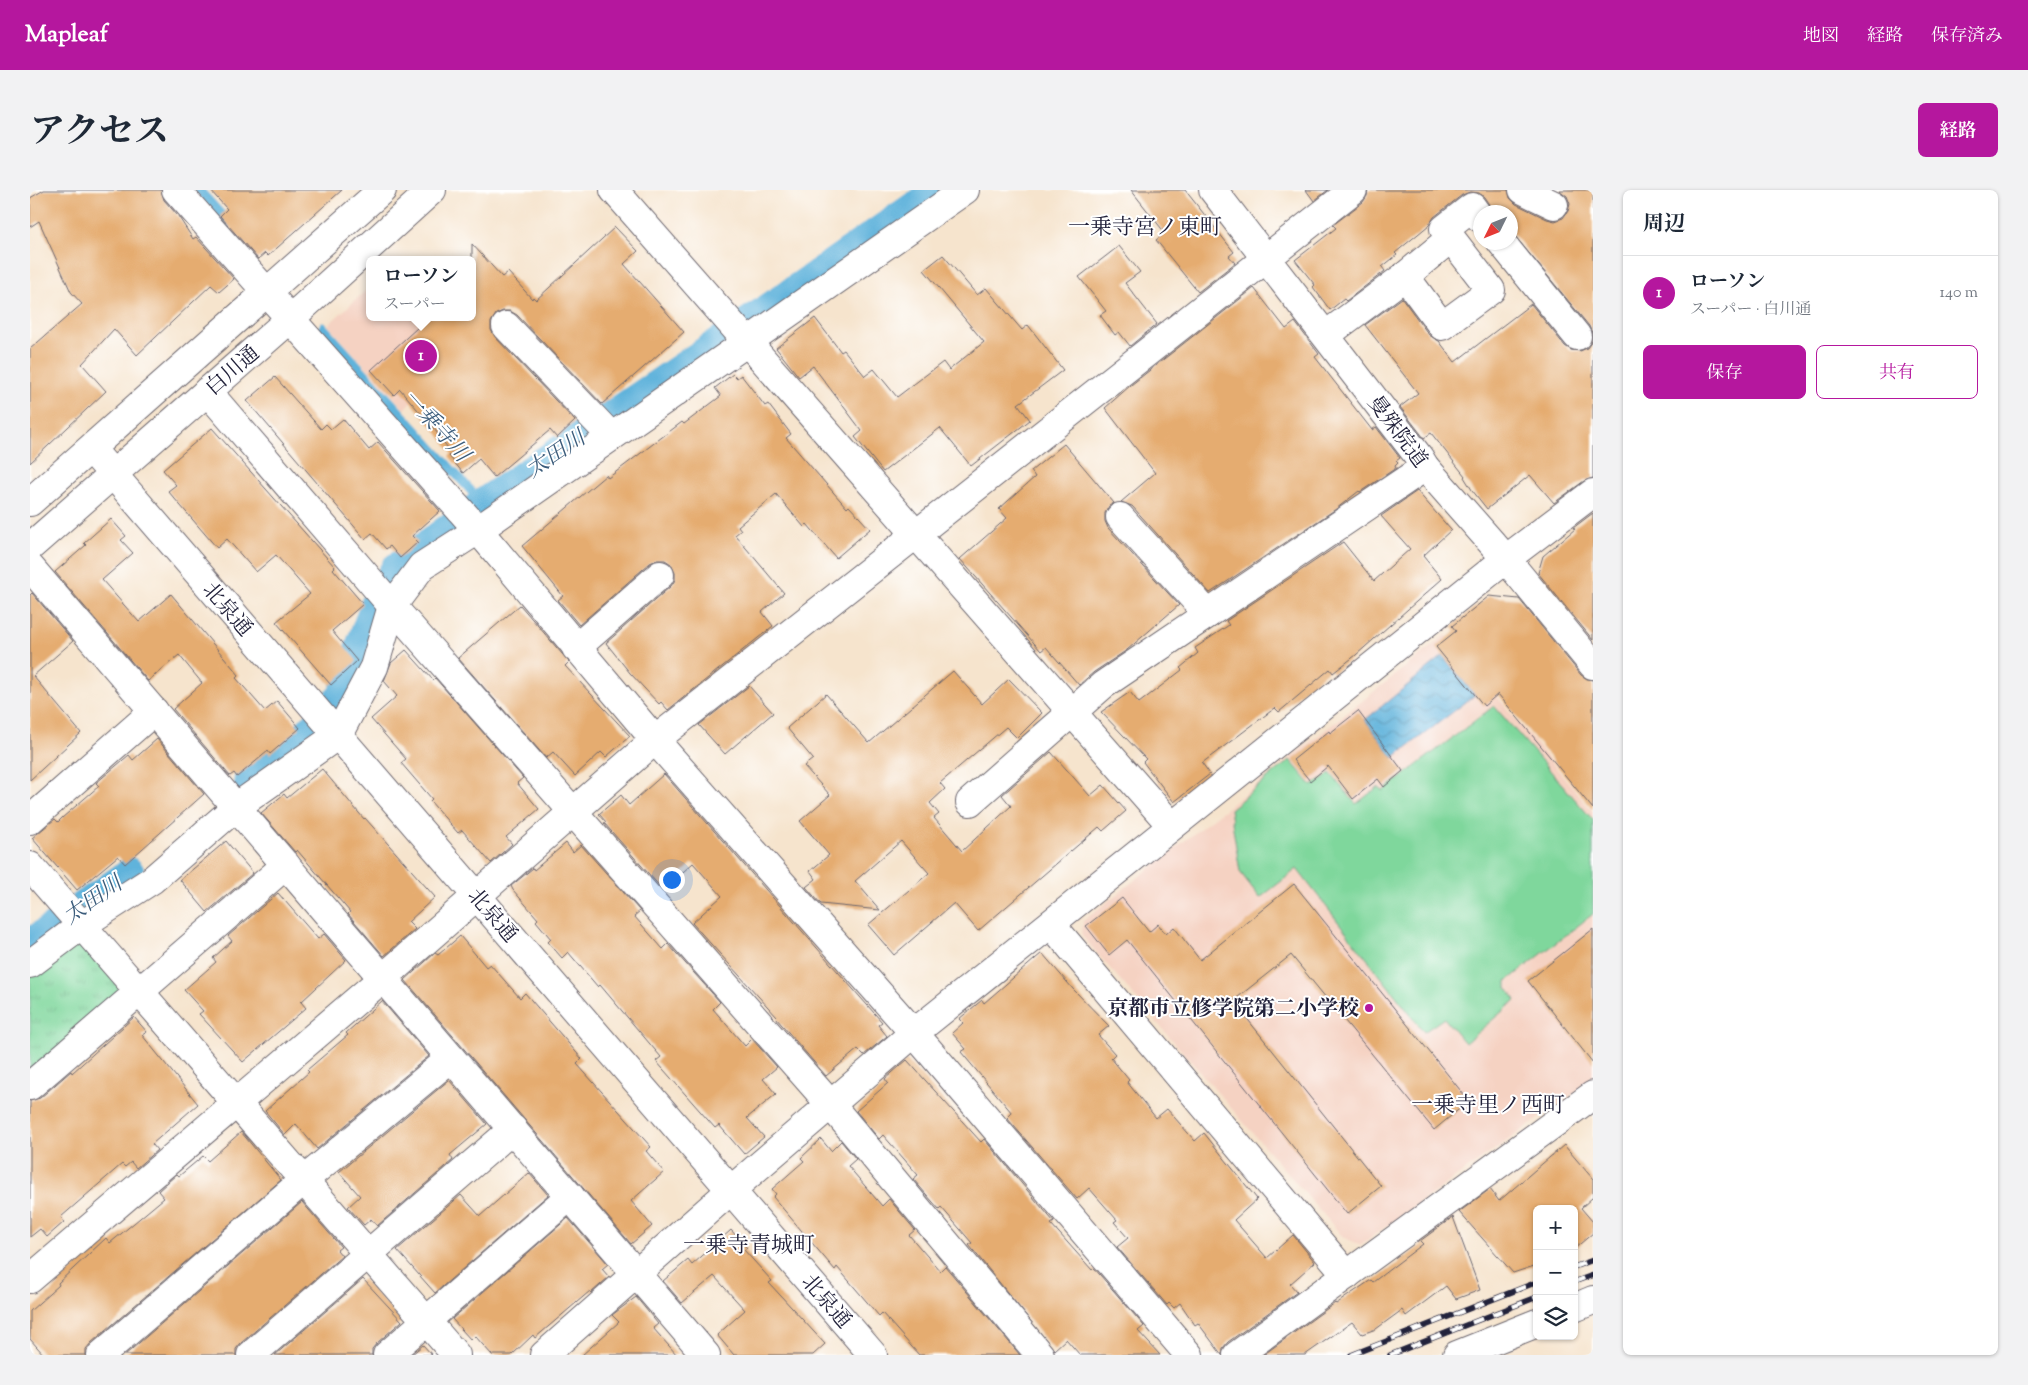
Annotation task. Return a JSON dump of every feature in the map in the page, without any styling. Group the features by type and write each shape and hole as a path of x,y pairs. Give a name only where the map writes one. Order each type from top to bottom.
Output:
{"street":[{"path":"176,190 469,520 655,740 914,1033 1189,1355"},
{"name":"白川通","path":"30,502 382,190"},
{"name":"白川通","path":"30,547 290,319 432,190"},
{"path":"614,190 1171,825"},
{"path":"30,964 73,916 152,880 328,724 374,667 384,596 422,566 469,520 612,436 740,333 964,190"},
{"name":"曼殊院道","path":"1213,190 1419,457 1424,467 1506,559 1593,665"},
{"path":"30,1279 383,978 655,740 1352,190"},
{"path":"1523,190 1554,205"},
{"path":"1405,276 1442,326 1491,290 1444,229 1472,207 1473,208"},
{"path":"1326,335 1405,276 1451,238"},
{"path":"1507,250 1577,336"},
{"path":"506,326 612,436"},
{"path":"207,391 384,596 830,1104 1040,1355"},
{"name":"北泉通","path":"91,449 874,1355"},
{"path":"970,802 1103,685 1424,467"},
{"path":"544,1355 730,1190 914,1033 1171,825 1506,559 1593,493"},
{"path":"1120,517 1208,614"},
{"path":"30,567 706,1355"},
{"path":"576,648 660,575"},
{"path":"30,820 154,711"},
{"path":"30,1086 286,865"},
{"path":"30,866 456,1355"},
{"path":"1051,924 1347,1275"},
{"path":"101,1355 304,1180 451,1058"},
{"path":"1237,1355 1593,1095"},
{"path":"251,1355 513,1129"},
{"path":"387,1355 570,1196"},
{"path":"1578,1306 1593,1300"},
{"path":"1457,1355 1497,1348 1533,1326"}],"shaded area":[{"path":"366,291 366,321 444,321 469,350 404,409 328,325"},
{"name":"京都市立修学院第二小学校","path":"1446,635 1593,812 1593,1080 1360,1245 1343,1237 1082,936 1083,921"}],"green space":[{"path":"1494,706 1593,820 1593,914 1507,981 1507,988 1516,1000 1465,1043 1444,1018 1424,1032 1297,869 1260,898 1240,872 1230,809 1290,760 1312,786 1330,773 1356,804 1378,787 1383,791"},
{"path":"79,938 129,994 30,1081 30,973"}],"water":[{"path":"1443,656 1475,695 1393,758 1365,720"}],"building":[{"path":"44,190 161,190 164,200 178,216 193,239 196,237 234,279 219,292 211,285 137,355 114,329 82,364 106,391 30,463 30,349 82,304 71,292 39,221 30,227 30,198"},
{"path":"210,190 342,190 268,256 265,253 258,259 220,216 227,209"},
{"path":"1131,190 1185,190 1234,252 1229,256 1235,263 1198,292 1156,240 1165,233"},
{"path":"1306,190 1328,190 1314,201"},
{"path":"1368,190 1508,190 1510,198 1516,204 1555,221 1563,218 1570,204 1567,196 1559,190 1593,190 1593,478 1584,481 1554,503 1530,475 1487,509 1472,490 1465,476 1431,433 1424,438 1400,407 1418,393 1365,325 1402,298 1429,335 1439,341 1455,362 1531,304 1565,346 1571,350 1580,351 1587,348 1592,341 1592,333 1589,326 1518,240 1518,205 1489,205 1479,193 1470,192 1462,195 1434,217 1429,225 1395,253 1397,255 1382,267 1385,271 1346,301 1344,299 1330,310 1313,287 1315,285 1295,260 1336,228 1333,225 1363,202"},
{"path":"615,227 638,251 624,264 684,332 602,404 517,315 510,311 496,314 491,322 491,330 495,337 575,421 557,438 550,430 494,477 479,459 463,473 449,456 452,454 435,430 400,389 394,395 371,370 425,321 476,321 476,256 472,256 472,244 502,277 508,272 532,299 533,297 536,300"},
{"path":"1119,246 1140,272 1125,283 1157,324 1130,346 1119,332 1115,335 1100,315 1106,311 1079,277"},
{"path":"943,255 977,295 986,288 1022,330 1028,325 1063,370 1018,404 1030,420 971,466 940,428 883,472 855,437 862,431 813,366 799,377 776,348 815,318 841,352 844,350 865,376 874,369 897,397 943,362 949,370 984,342 924,270"},
{"path":"1254,288 1286,329 1295,322 1319,354 1315,357 1372,430 1376,427 1400,458 1396,461 1398,463 1395,466 1396,468 1359,491 1336,509 1210,593 1132,506 1121,502 1155,473 1105,408 1131,385"},
{"path":"733,374 737,378 741,375 765,406 768,404 791,434 786,438 847,508 849,506 870,529 836,558 807,524 804,527 776,494 738,526 741,530 735,535 784,593 762,612 773,626 668,710 661,702 659,704 630,673 606,643 671,586 675,580 675,573 671,564 665,560 657,560 650,563 579,625 558,600 563,596 522,546 606,475 608,478 682,422 684,424 721,396 715,388"},
{"path":"275,377 321,429 326,424 331,429 343,419 369,450 378,442 440,511 412,536 418,542 400,558 390,546 386,549 372,533 365,539 247,401"},
{"path":"212,428 335,567 333,569 363,604 332,631 357,661 331,685 276,622 310,594 276,555 256,572 227,539 217,548 168,491 176,485 163,470"},
{"path":"1064,444 1114,503 1109,506 1105,513 1105,521 1108,528 1179,605 1127,650 1094,672 1079,685 1046,647 1041,651 960,559 1007,518 999,509 1035,477 1031,471"},
{"path":"1417,491 1451,530 1423,556 1442,579 1333,673 1330,669 1279,712 1275,708 1202,763 1210,774 1174,802 1143,762 1146,759 1101,712 1130,692 1139,703 1182,670 1180,668 1198,653 1195,648 1229,625 1226,621 1343,542 1374,581 1410,549 1381,516"},
{"path":"1593,513 1593,640 1538,573 1543,556 1575,529 1573,528"},
{"path":"111,519 126,536 121,540 133,553 102,580 139,622 171,594 239,675 236,678 265,711 277,701 300,728 270,754 268,751 237,777 234,773 230,776 173,709 202,683 179,655 148,681 55,572 86,545 84,543"},
{"path":"32,593 73,641 33,676 81,733 30,780 30,595"},
{"path":"1489,596 1519,599 1581,675 1593,680 1593,809 1498,694 1484,706 1436,647 1456,631 1452,626"},
{"path":"520,605 569,662 565,666 630,736 606,757 601,752 575,776 553,752 546,758 458,658"},
{"path":"406,650 433,680 435,678 523,778 517,783 539,809 506,837 512,844 491,863 462,830 458,833 430,801 432,799 401,763 406,759 371,719 397,696 384,681 391,663"},
{"path":"953,671 982,704 1009,679 1042,713 1017,738 1006,727 940,783 945,789 930,803 939,814 934,818 962,851 1011,806 1002,795 1051,752 1090,796 1103,785 1126,811 1103,831 1099,827 978,931 954,903 894,955 868,925 929,873 901,841 855,881 880,910 821,904 806,887 816,879 810,871 829,855 800,821 830,795 804,766 813,759 787,728 826,694 869,743"},
{"path":"749,686 773,713 725,754 699,725"},
{"path":"1358,711 1403,771 1384,787 1378,779 1353,799 1328,766 1310,781 1293,760"},
{"path":"157,739 204,794 125,864 118,856 77,890 32,838 55,819 58,822 99,786 96,783 129,755 133,760"},
{"path":"322,769 364,819 435,897 408,922 415,929 384,956 348,914 350,912 297,850 295,852 261,813 284,794 287,798"},
{"path":"664,774 882,1022 878,1025 887,1036 864,1055 858,1049 826,1076 777,1017 692,923 722,896 693,863 663,890 604,823 606,822 599,814 621,795 629,805"},
{"path":"226,841 253,873 207,912 180,880"},
{"path":"566,843 573,852 581,845 640,911 634,916 663,949 668,944 720,1002 713,1009 745,1046 752,1039 777,1067 763,1079 776,1094 747,1118 764,1137 744,1154 719,1125 715,1128 656,1061 661,1057 600,985 598,987 568,952 562,958 548,942 551,939 536,921 538,919 513,890 511,886 533,868 534,870"},
{"path":"1294,884 1469,1101 1434,1130 1291,955 1233,1001 1381,1186 1347,1214 1127,940 1109,955 1086,926 1122,898 1149,932 1158,924 1166,934 1174,927 1200,960"},
{"path":"278,893 318,939 324,934 346,960 301,1002 306,1008 243,1062 199,1014 203,1011 184,990 216,962 213,958 232,941 228,936"},
{"path":"1593,929 1593,1063 1528,981"},
{"path":"460,936 486,967 490,964 520,998 525,993 582,1059 577,1064 651,1147 646,1151 664,1172 631,1201 652,1226 631,1244 405,980 435,953 438,955"},
{"path":"1042,953 1073,989 1109,1026 1098,1035 1115,1054 1111,1058 1129,1080 1127,1082 1156,1118 1167,1109 1195,1141 1204,1133 1257,1199 1234,1220 1267,1258 1293,1235 1315,1262 1290,1284 1297,1292 1228,1342 1223,1348 1222,1355 1198,1323 1195,1325 1180,1303 1174,1308 1169,1303 1167,1305 1117,1247 1128,1238 1114,1222 1117,1220 1089,1188 1077,1199 1007,1118 1012,1113 961,1052 966,1049 952,1033 963,1023 959,1019 982,1000 984,1003"},
{"path":"382,1001 429,1056 317,1149 296,1124 285,1135 265,1111 309,1072 307,1070 348,1035 346,1033"},
{"path":"134,1017 147,1032 142,1035 198,1104 152,1144 157,1150 136,1168 131,1162 125,1167 122,1164 61,1217 64,1222 47,1237 40,1229 30,1237 30,1101 40,1098 71,1071 72,1073"},
{"path":"907,1060 981,1142 984,1139 1054,1222 1051,1224 1092,1270 1094,1268 1144,1326 1138,1331 1160,1355 1080,1355 1066,1339 1054,1350 969,1245 972,1243 941,1207 939,1209 913,1179 918,1175 883,1135 879,1139 856,1111 888,1083 885,1079"},
{"path":"449,1080 487,1124 450,1155 453,1160 377,1226 371,1219 364,1225 348,1207 360,1196 339,1172"},
{"path":"241,1132 281,1180 91,1343 86,1349 86,1355 44,1355 30,1339 30,1311 106,1238 110,1243 164,1198 158,1191 177,1174 179,1176 203,1156 208,1161"},
{"path":"821,1139 831,1151 841,1141 856,1159 848,1166 882,1206 889,1199 915,1230 909,1235 940,1271 945,1266 1020,1355 919,1355 882,1313 879,1316 837,1267 835,1270 773,1197 776,1194 772,1189 804,1161 801,1158"},
{"path":"1564,1145 1593,1179 1593,1197 1581,1208 1593,1222 1593,1233 1578,1246 1578,1205 1533,1205 1533,1266 1513,1273 1459,1212 1490,1189 1499,1201"},
{"path":"529,1173 548,1195 435,1293 397,1250 461,1195 480,1216"},
{"path":"302,1202 341,1247 337,1250 342,1256 241,1343 236,1349 236,1355 125,1355"},
{"path":"1453,1217 1480,1290 1456,1299 1446,1286 1406,1316 1402,1310 1376,1329 1362,1334 1352,1322 1305,1355 1263,1355 1335,1303 1371,1280 1373,1282 1423,1244 1420,1241"},
{"path":"568,1218 608,1264 602,1269 609,1277 535,1338 533,1335 512,1355 492,1355 475,1336 471,1340 452,1319"},
{"path":"731,1230 747,1248 744,1250 772,1281 769,1283 825,1344 813,1355 734,1355 717,1335 745,1310 714,1276 682,1303 663,1281 688,1260 692,1265"},
{"path":"363,1279 402,1321 377,1343 372,1349 372,1355 275,1355"},
{"path":"636,1297 658,1324 653,1328 677,1355 582,1355 619,1322 612,1315"},
{"path":"423,1345 432,1355 411,1355"}],"waterway":[{"name":"一乗寺川","path":"199,190 229,223"},
{"name":"太田川","path":"248,781 293,748 342,695 375,604 395,568 482,503 937,190"},
{"name":"一乗寺川","path":"323,327 482,503"},
{"name":"太田川","path":"30,943 130,872"}],"railway":[{"path":"1578,1266 1593,1260"},
{"path":"1578,1281 1593,1275"},
{"path":"1351,1355 1533,1284"},
{"path":"1390,1355 1533,1299"}],"place":[{"name":"ローソン","path":"421,356"},
{"name":"京都市立修学院第二小学校","path":"1369,1008"}],"district":[{"name":"一乗寺宮ノ東町","path":"1145,226"},
{"name":"一乗寺里ノ西町","path":"1488,1104"},
{"name":"一乗寺青城町","path":"749,1244"}]}
